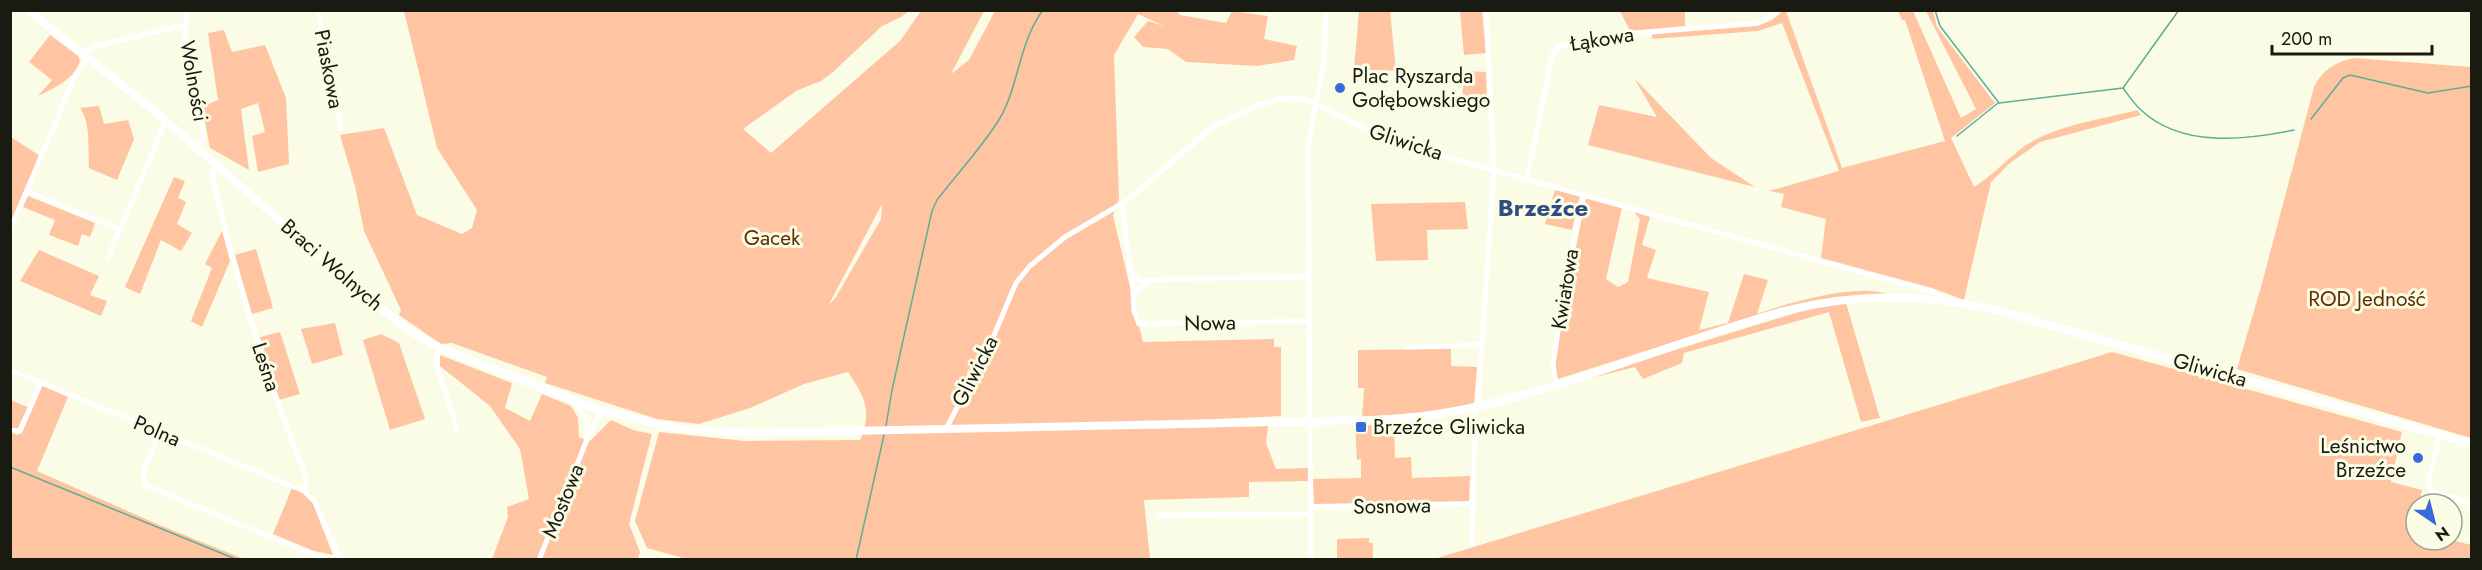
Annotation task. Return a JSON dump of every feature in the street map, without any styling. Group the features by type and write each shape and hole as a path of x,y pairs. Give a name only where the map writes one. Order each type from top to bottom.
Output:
{"main road":[{"name":"Braci Wolnych","path":"28,10 166,120 394,319 438,347"},
{"name":"Gliwicka","path":"438,347 601,411 679,429 715,432 1407,419 1477,408 1793,309 1845,300 1899,297 1948,300 2040,322 2472,444"}],"street":[{"name":"Wolności","path":"187,10 184,25 204,136 198,149"},
{"name":"Piaskowa","path":"316,10 319,14 341,128"},
{"path":"1311,560 1308,153 1309,132 1325,54 1327,10"},
{"path":"1472,545 1476,424 1494,169 1486,10"},
{"name":"Łąkowa","path":"1527,178 1552,56 1557,47 1603,36 1758,23 1778,10"},
{"path":"10,230 85,56 93,47 184,25"},
{"name":"Gliwicka","path":"946,429 992,340 1016,283 1046,251 1065,237 1122,204 1212,128 1229,117 1279,99 1300,99 1315,103 1379,136 1403,145 1901,283 1936,293 1948,300"},
{"path":"108,258 166,120"},
{"name":"Leśna","path":"216,165 212,173 225,231 268,375 307,480 304,491 315,504 340,560"},
{"path":"27,191 120,230"},
{"name":"Kwiatowa","path":"1556,384 1553,365 1567,272 1584,194"},
{"name":"Nowa","path":"1122,204 1135,297 1134,311 1139,324 1309,321"},
{"path":"1110,211 1123,219"},
{"path":"1132,275 1138,280 1149,281 1308,278"},
{"path":"1135,297 1138,290 1149,281"},
{"path":"1899,297 1901,283"},
{"path":"1406,347 1482,345"},
{"path":"438,347 436,363 457,429"},
{"name":"Polna","path":"10,370 304,491"},
{"path":"10,430 20,431 41,383"},
{"path":"576,402 588,423"},
{"path":"588,423 594,412 601,411"},
{"name":"Mostowa","path":"539,560 586,442 601,411"},
{"name":"Mostowa","path":"586,442 588,423"},
{"path":"1415,426 1476,424"},
{"path":"160,432 143,473 145,485 326,560"},
{"path":"2440,435 2428,483 2429,488 2433,492 2472,503"},
{"name":"Sosnowa","path":"1311,511 1473,504"},
{"path":"1159,514 1311,511"}],"green space":[{"name":"Gacek","path":"404,11 909,11 882,26 821,81 796,91 743,129 771,153 900,41 921,11 984,11 951,74 969,60 995,11 1176,11 1180,15 1226,23 1232,11 1268,16 1264,39 1297,46 1294,60 1257,66 1186,62 1168,49 1143,47 1134,37 1148,21 1164,26 1138,14 1114,55 1119,199 1113,215 1143,342 1274,339 1274,347 1281,347 1281,416 1147,422 1137,429 1268,426 1266,443 1276,469 1308,468 1308,481 1249,482 1249,497 1144,500 1150,559 690,560 647,548 635,521 659,432 745,441 860,440 866,421 862,396 848,372 804,384 750,408 699,424 657,419 545,383 547,377 452,343 441,344 399,315 401,310 364,231 355,186 340,135 384,128 417,215 462,234 472,228 477,210 437,148","holes":["882,204 881,219 836,297 828,306"]},
{"path":"1359,11 1390,11 1396,71 1354,69"},
{"path":"1460,11 1482,11 1486,53 1464,55"},
{"path":"1620,11 1685,11 1685,26 1630,31"},
{"path":"1786,11 1842,168 1945,141 1905,20 1902,20 1898,11 1913,11 1961,118 1976,109 1926,11 1933,11 1937,27 1995,103 1951,138 1974,187 2022,148 2048,134 2078,124 2137,110 2141,115 2040,142 2010,163 1991,182 1964,300 1932,288 1821,258 1826,219 1781,207 1784,194 1769,191 1839,171 1782,23 1758,31 1652,39 1652,34 1757,26 1772,20"},
{"path":"224,30 232,52 265,45 286,98 289,164 258,172 252,136 265,132 258,103 241,109 249,170 210,148 202,107 218,100 208,33"},
{"path":"50,35 78,56 80,61 68,78 38,96 52,80 29,62"},
{"name":"ROD Jedność","path":"2354,58 2471,67 2471,438 2237,369 2314,87 2331,67"},
{"path":"1465,71 1486,72 1487,104 1461,105"},
{"path":"1634,78 1711,158 1755,187 1588,145 1599,105 1657,117"},
{"path":"99,106 104,124 128,120 134,139 117,180 89,168 86,121 80,108"},
{"path":"11,137 40,156 11,226"},
{"path":"174,177 185,181 178,198 186,202 177,224 192,233 181,251 161,240 140,294 125,287"},
{"path":"1555,190 1580,195 1572,230 1545,224"},
{"path":"28,196 95,223 90,237 82,234 78,246 49,235 55,220 23,207"},
{"path":"1586,197 1622,208 1606,279 1618,287 1628,282 1640,219 1634,212 1650,217 1642,245 1656,250 1647,278 1709,292 1699,330 1728,323 1744,274 1768,280 1757,314 1804,300 1840,293 1874,291 1887,294 1835,297 1780,308 1558,379 1555,369 1557,342"},
{"path":"1465,202 1468,229 1427,230 1428,260 1376,261 1371,204"},
{"path":"222,231 230,261 202,327 191,321 212,268 205,264"},
{"path":"256,249 273,308 252,314 235,255"},
{"path":"39,250 99,276 90,295 107,301 101,316 20,281"},
{"path":"1846,303 1880,418 1861,422 1829,312 1684,353 1682,363 1643,379 1635,367 1575,382 1812,308"},
{"path":"335,323 343,355 312,364 301,329"},
{"path":"280,332 300,394 279,400 260,337"},
{"path":"381,334 399,343 425,419 390,430 363,340"},
{"path":"1451,349 1451,366 1477,367 1474,403 1445,411 1362,417 1364,388 1358,388 1358,350"},
{"path":"2112,352 2402,432 2391,482 2422,490 2422,492 2404,492 2404,552 2464,552 2464,543 2471,545 2471,559 1434,559"},
{"path":"440,355 512,383 505,408 530,421 542,394 571,406 578,418 579,437 590,441 611,420 633,430 652,434 629,524 640,552 638,559 492,559 508,517 507,507 529,499 520,449 490,406 440,366"},
{"path":"42,385 68,397 37,471 157,524 244,559 11,559 10,432 17,435 22,432"},
{"path":"10,400 28,407 17,430 11,427"},
{"path":"1394,424 1395,458 1411,457 1412,478 1470,476 1469,501 1314,504 1313,479 1361,478 1361,459 1357,460 1355,426"},
{"path":"292,488 310,496 333,555 314,551 273,534"},
{"path":"1369,538 1369,543 1373,543 1373,559 1337,559 1337,539"}],"waterway":[{"path":"886,426 932,211 937,200 1000,118 1029,36 1043,10"},
{"path":"1935,10 1940,26 1999,103 2123,88 2179,10"},
{"path":"2311,119 2343,78 2350,75 2428,93 2472,86"},
{"path":"2123,88 2138,108 2157,122 2175,131 2194,136 2235,138 2294,130"},
{"path":"1957,136 1998,103"},
{"path":"856,560 884,435"},
{"path":"10,467 238,560"}],"place":[{"name":"Plac Ryszarda Gołębowskiego","path":"1340,88"},
{"name":"Brzeźce Gliwicka","path":"1361,427"},
{"name":"Leśnictwo Brzeźce","path":"2418,458"}],"district":[{"name":"Brzeźce","path":"1543,208"}]}
